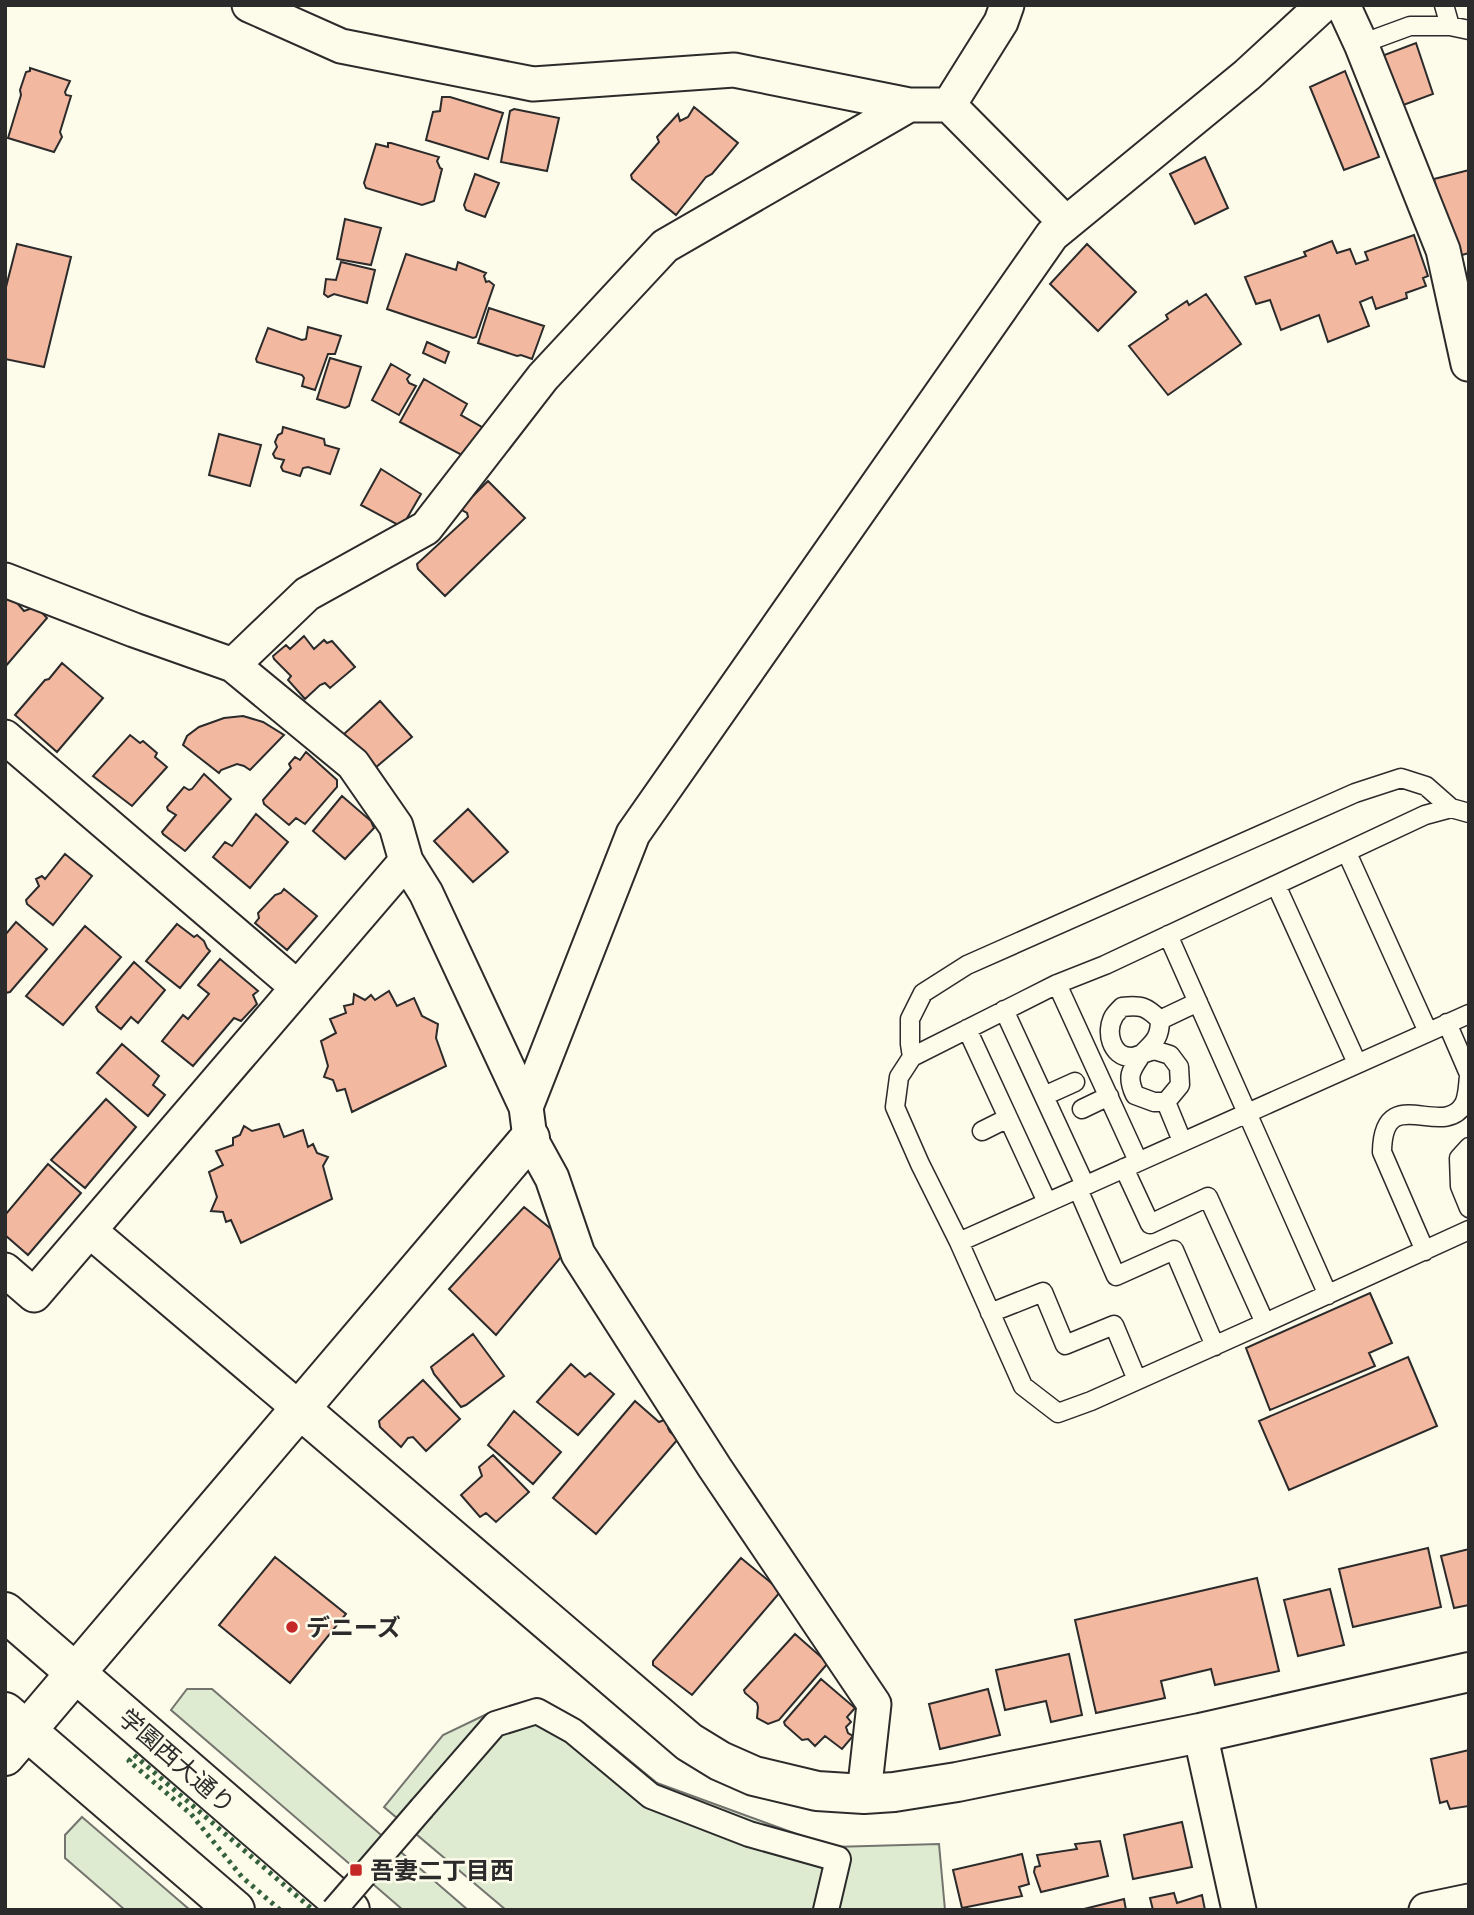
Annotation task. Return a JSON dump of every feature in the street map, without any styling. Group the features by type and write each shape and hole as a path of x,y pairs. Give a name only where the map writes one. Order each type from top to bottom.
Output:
{"main road":[{"path":"234,1910 13,1733 76,1674 300,1409 528,1122"},
{"path":"300,1409 689,1742 720,1761 754,1776 817,1791 864,1794 957,1782 1200,1733 1469,1672"},
{"name":"学園西大通り","path":"5,1612 350,1910"}],"street":[{"path":"249,5 341,46 533,84 734,70 909,105 949,105 1066,223"},
{"path":"949,105 1001,22 1007,5"},
{"path":"528,1122 633,834 1052,235 1247,75 1323,5"},
{"path":"1343,5 1443,250 1468,364"},
{"path":"233,665 307,594 426,528 543,377 665,246 909,105"},
{"path":"5,580 233,665 353,764 396,826 406,861 426,893 552,1178 578,1254 715,1468 873,1704 864,1794"},
{"path":"5,737 297,987"},
{"path":"5,1270 34,1295 406,861"},
{"path":"90,1231 300,1409"},
{"path":"334,1910 495,1724 537,1712 573,1731 652,1796 749,1835 838,1860 826,1910"},
{"path":"1200,1733 1239,1910"},
{"path":"1426,1910 1469,1901"}],"lane":[{"path":"1444,5 1450,26"},
{"path":"1361,44 1410,26 1450,26 1469,30"},
{"path":"912,1056 910,1019 923,993 967,965 1355,793 1401,778 1426,786 1451,808 1469,813"},
{"path":"1451,808 1425,815 1058,984 912,1056 899,1077 895,1107 1023,1386 1058,1413 1215,1346 1469,1230"},
{"path":"1347,853 1428,1032"},
{"path":"1276,885 1357,1063"},
{"path":"1168,935 1328,1295"},
{"path":"1058,984 1108,1096 1150,1224 1208,1197 1265,1323"},
{"path":"1160,1020 1198,1002"},
{"path":"1166,1102 1154,1102 1135,1095 1130,1084 1130,1073 1142,1054 1160,1032 1160,1020 1139,1005 1122,1007 1113,1018 1110,1031 1112,1045 1118,1052 1130,1058 1142,1054 1154,1050 1170,1055 1180,1067 1180,1085 1166,1102"},
{"path":"1004,1010 1044,1096 1115,1276 1174,1250 1215,1346"},
{"path":"959,1242 1469,1014"},
{"path":"1425,1251 1382,1152 1382,1138 1388,1125 1399,1114 1441,1118 1457,1112 1465,1102 1469,1075 1447,1023"},
{"path":"967,1029 1047,1202"},
{"path":"1044,1096 1074,1082"},
{"path":"1082,1109 1108,1096"},
{"path":"1166,1102 1182,1141"},
{"path":"982,1131 1008,1118"},
{"path":"1469,1147 1459,1158 1460,1186 1469,1208"},
{"path":"990,1313 1043,1292 1065,1345 1114,1325 1137,1380"}],"green space":[{"path":"187,1689 212,1689 468,1910 403,1910 171,1710"},
{"path":"537,1698 584,1723 657,1783 832,1847 939,1844 945,1910 506,1910 384,1807 443,1735 489,1713"},
{"path":"82,1817 190,1910 125,1910 65,1858 65,1835"}],"building":[{"path":"1416,43 1433,94 1398,107 1379,57"},
{"path":"30,68 70,81 65,92 71,96 60,132 62,137 54,152 8,138 21,95 20,90"},
{"path":"1345,71 1379,157 1344,170 1310,87"},
{"path":"442,97 503,113 488,159 426,140 433,112 440,111"},
{"path":"694,107 738,143 676,215 632,179 631,175 659,142 657,137 678,114 680,121 688,117"},
{"path":"514,109 559,118 547,171 501,162 510,111"},
{"path":"388,143 439,157 437,161 442,169 434,201 422,205 366,188 364,183 376,144 388,147"},
{"path":"1205,157 1228,208 1195,224 1170,174"},
{"path":"1469,170 1469,253 1455,257 1434,179"},
{"path":"475,174 499,183 485,217 466,210 464,205"},
{"path":"345,219 381,228 371,265 337,259"},
{"path":"1414,235 1428,276 1423,278 1426,286 1406,293 1407,298 1376,309 1372,297 1360,302 1369,326 1328,342 1319,315 1281,330 1270,300 1256,304 1245,277 1306,256 1304,252 1332,241 1337,253 1350,249 1356,264 1368,260 1365,252"},
{"path":"17,244 71,257 44,367 5,359 5,291"},
{"path":"1087,244 1136,292 1098,331 1050,284"},
{"path":"406,254 456,270 458,262 486,273 486,282 494,285 476,337 387,309"},
{"path":"341,262 375,270 367,303 334,294 328,297 324,294 326,279 336,280"},
{"path":"1206,294 1241,344 1168,395 1129,346 1168,319 1166,315 1187,301 1189,305"},
{"path":"489,308 544,326 532,359 478,343"},
{"path":"308,327 341,336 335,354 328,354 315,390 302,386 302,375 257,362 256,359 268,328 302,340 306,339"},
{"path":"427,342 449,352 445,363 423,353"},
{"path":"330,358 361,367 349,406 345,408 317,399"},
{"path":"391,364 410,375 407,379 409,383 416,386 399,415 372,400"},
{"path":"424,379 467,404 461,415 487,430 471,460 400,422"},
{"path":"283,427 324,439 325,445 339,449 330,474 308,467 303,468 300,476 283,471 281,467 284,460 275,458 273,454 277,447 275,442"},
{"path":"219,434 261,445 250,486 209,475"},
{"path":"381,469 421,494 402,527 361,505"},
{"path":"488,481 525,518 445,596 418,569 417,564 468,517 467,513 460,509"},
{"path":"11,596 24,611 34,604 47,618 5,667 5,601"},
{"path":"304,636 314,649 324,640 327,643 332,641 355,667 330,688 325,683 320,685 305,699 288,680 291,676 273,656 286,645 290,649"},
{"path":"62,663 103,698 57,752 15,715"},
{"path":"380,701 412,737 375,768 344,734"},
{"path":"243,716 263,722 284,735 250,770 237,764 219,773 183,745 187,736 199,727 224,718"},
{"path":"130,735 140,743 143,741 157,753 155,757 167,767 132,806 93,776"},
{"path":"306,752 337,780 337,787 305,824 296,818 289,825 264,804 263,800 291,768 289,764 295,757 300,760"},
{"path":"204,774 231,799 185,851 162,832 176,815 167,807 184,787 192,789"},
{"path":"342,796 371,821 374,828 345,859 313,831"},
{"path":"468,809 508,852 473,882 434,841"},
{"path":"256,814 288,842 250,888 213,857 225,842 232,846"},
{"path":"65,854 92,876 53,925 27,904 26,900 39,886 36,879 42,876 45,879"},
{"path":"284,889 317,916 287,950 255,923 259,918 258,913"},
{"path":"16,922 47,949 10,992 5,993 5,935"},
{"path":"177,924 194,937 197,935 210,951 180,988 146,961"},
{"path":"85,926 121,957 63,1025 26,996"},
{"path":"220,959 258,991 253,995 257,1004 241,1021 234,1018 193,1066 162,1041 183,1015 188,1019 209,994 198,985"},
{"path":"134,962 165,990 138,1023 131,1017 121,1029 96,1007"},
{"path":"389,991 397,1006 414,998 422,1016 438,1024 436,1038 446,1066 352,1112 345,1089 337,1091 333,1080 324,1077 328,1066 321,1041 336,1033 330,1019 346,1013 344,1006 353,1004 354,994 365,1000 371,995 375,1000"},
{"path":"122,1044 159,1076 153,1085 165,1095 148,1116 97,1073"},
{"path":"106,1099 136,1127 85,1188 51,1160"},
{"path":"279,1124 284,1137 303,1130 308,1147 313,1144 317,1153 328,1157 323,1166 332,1199 241,1243 231,1220 226,1222 223,1212 211,1211 217,1197 209,1172 223,1165 216,1151 233,1145 233,1138 240,1135 244,1126 252,1131"},
{"path":"48,1164 81,1193 28,1255 5,1235 5,1215"},
{"path":"524,1207 571,1245 496,1335 449,1289"},
{"path":"1370,1293 1392,1343 1369,1353 1375,1366 1270,1410 1246,1348"},
{"path":"473,1334 504,1376 461,1407 431,1367"},
{"path":"1408,1357 1437,1426 1289,1490 1259,1421"},
{"path":"571,1364 585,1377 590,1373 614,1394 578,1435 537,1402"},
{"path":"423,1380 460,1419 426,1451 413,1437 408,1438 401,1447 380,1427 379,1421"},
{"path":"635,1401 659,1422 664,1420 670,1425 670,1432 678,1439 596,1534 553,1498"},
{"path":"514,1411 561,1452 533,1484 488,1445"},
{"path":"493,1455 529,1492 496,1522 486,1513 480,1517 461,1495 482,1476 479,1467"},
{"path":"1428,1548 1441,1607 1353,1627 1339,1569"},
{"path":"1469,1549 1469,1605 1454,1608 1441,1556"},
{"path":"275,1557 346,1614 290,1683 219,1625"},
{"path":"741,1558 781,1591 692,1695 653,1665 653,1661"},
{"path":"1257,1578 1279,1671 1215,1685 1211,1669 1161,1681 1165,1698 1096,1713 1075,1620"},
{"path":"1330,1589 1344,1645 1298,1656 1284,1600"},
{"path":"795,1634 828,1663 779,1720 768,1724 757,1718 757,1703 744,1690"},
{"path":"1069,1654 1082,1715 1051,1722 1046,1701 1005,1710 996,1670"},
{"path":"821,1679 855,1708 847,1717 851,1722 846,1727 848,1733 853,1736 842,1749 825,1736 815,1746 808,1739 802,1740 784,1722"},
{"path":"988,1689 1000,1735 940,1749 929,1704"},
{"path":"1469,1750 1469,1806 1450,1809 1447,1801 1440,1803 1431,1759"},
{"path":"1182,1822 1192,1867 1133,1879 1124,1835"},
{"path":"1100,1841 1108,1876 1041,1892 1034,1872 1035,1867 1040,1866 1037,1855 1077,1849 1075,1844"},
{"path":"1022,1854 1029,1884 1019,1887 1022,1896 962,1908 953,1870"},
{"path":"1174,1893 1177,1903 1202,1895 1205,1910 1153,1910 1150,1898"},
{"path":"1124,1899 1126,1910 1080,1910"}],"hedge":[{"path":"280,1910 242,1877 191,1814 129,1761 134,1755 313,1910"}],"place":[{"name":"デニーズ","path":"292,1627"},
{"name":"吾妻二丁目西","path":"356,1870"}]}
